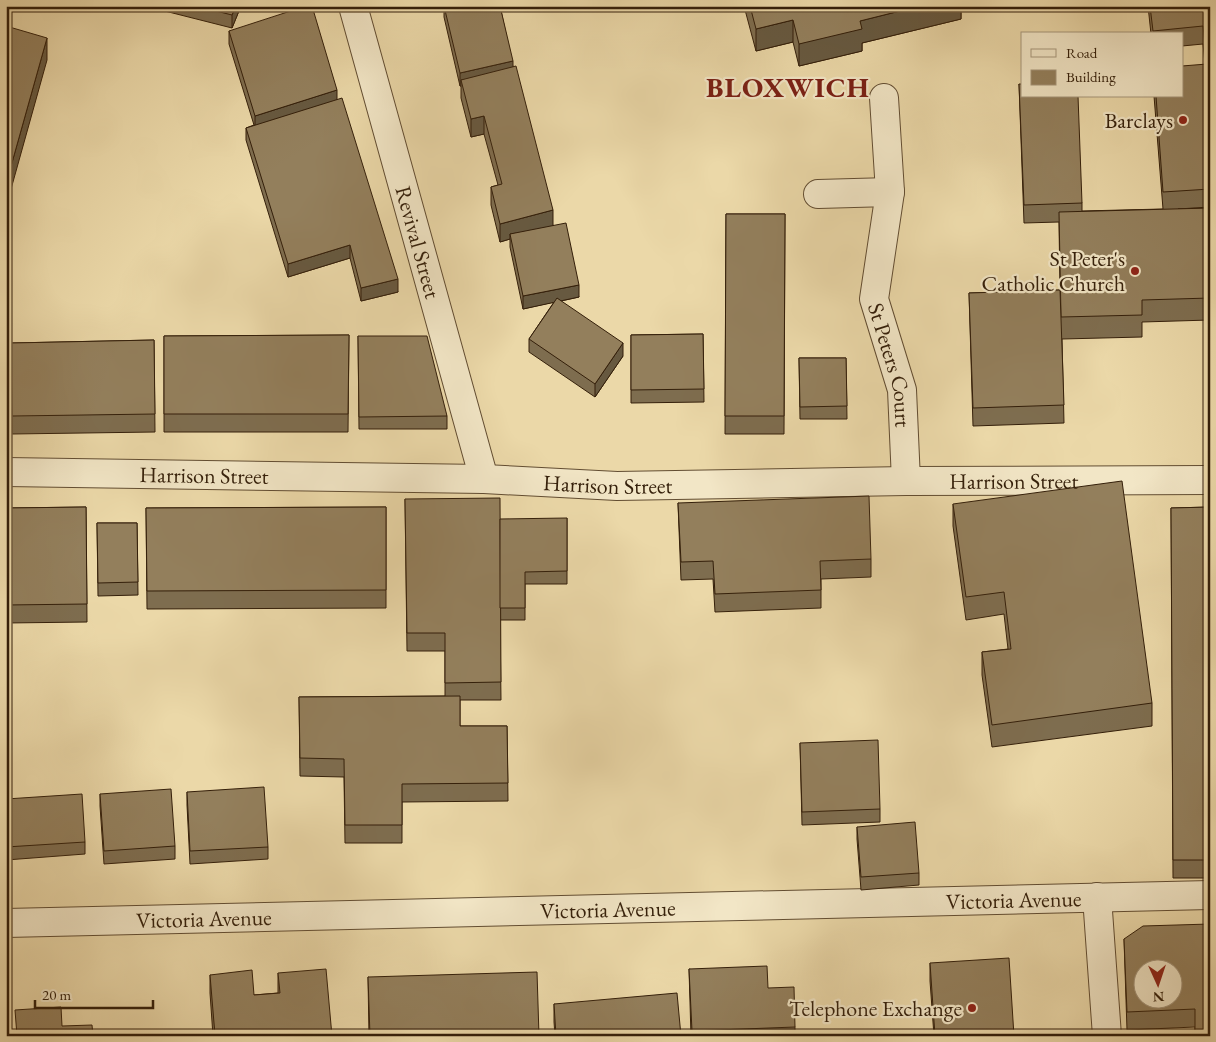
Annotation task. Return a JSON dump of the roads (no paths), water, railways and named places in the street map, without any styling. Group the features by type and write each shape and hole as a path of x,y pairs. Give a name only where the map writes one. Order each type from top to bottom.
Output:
{"street":[{"name":"Revival Street","path":"353,6 484,479"},
{"name":"St Peters Court","path":"884,98 890,192 874,299 902,390 906,481"},
{"path":"818,194 890,192"},
{"name":"Harrison Street","path":"6,472 484,479 617,486 906,481 1210,480"},
{"name":"Victoria Avenue","path":"6,923 803,906 1210,895"},
{"path":"1096,897 1106,1036"}],"place":[{"name":"Barclays","path":"1183,120"},
{"name":"St Peter's Catholic Church","path":"1135,271"},
{"name":"Telephone Exchange","path":"972,1008"}],"district":[{"name":"BLOXWICH","path":"788,87"}]}
